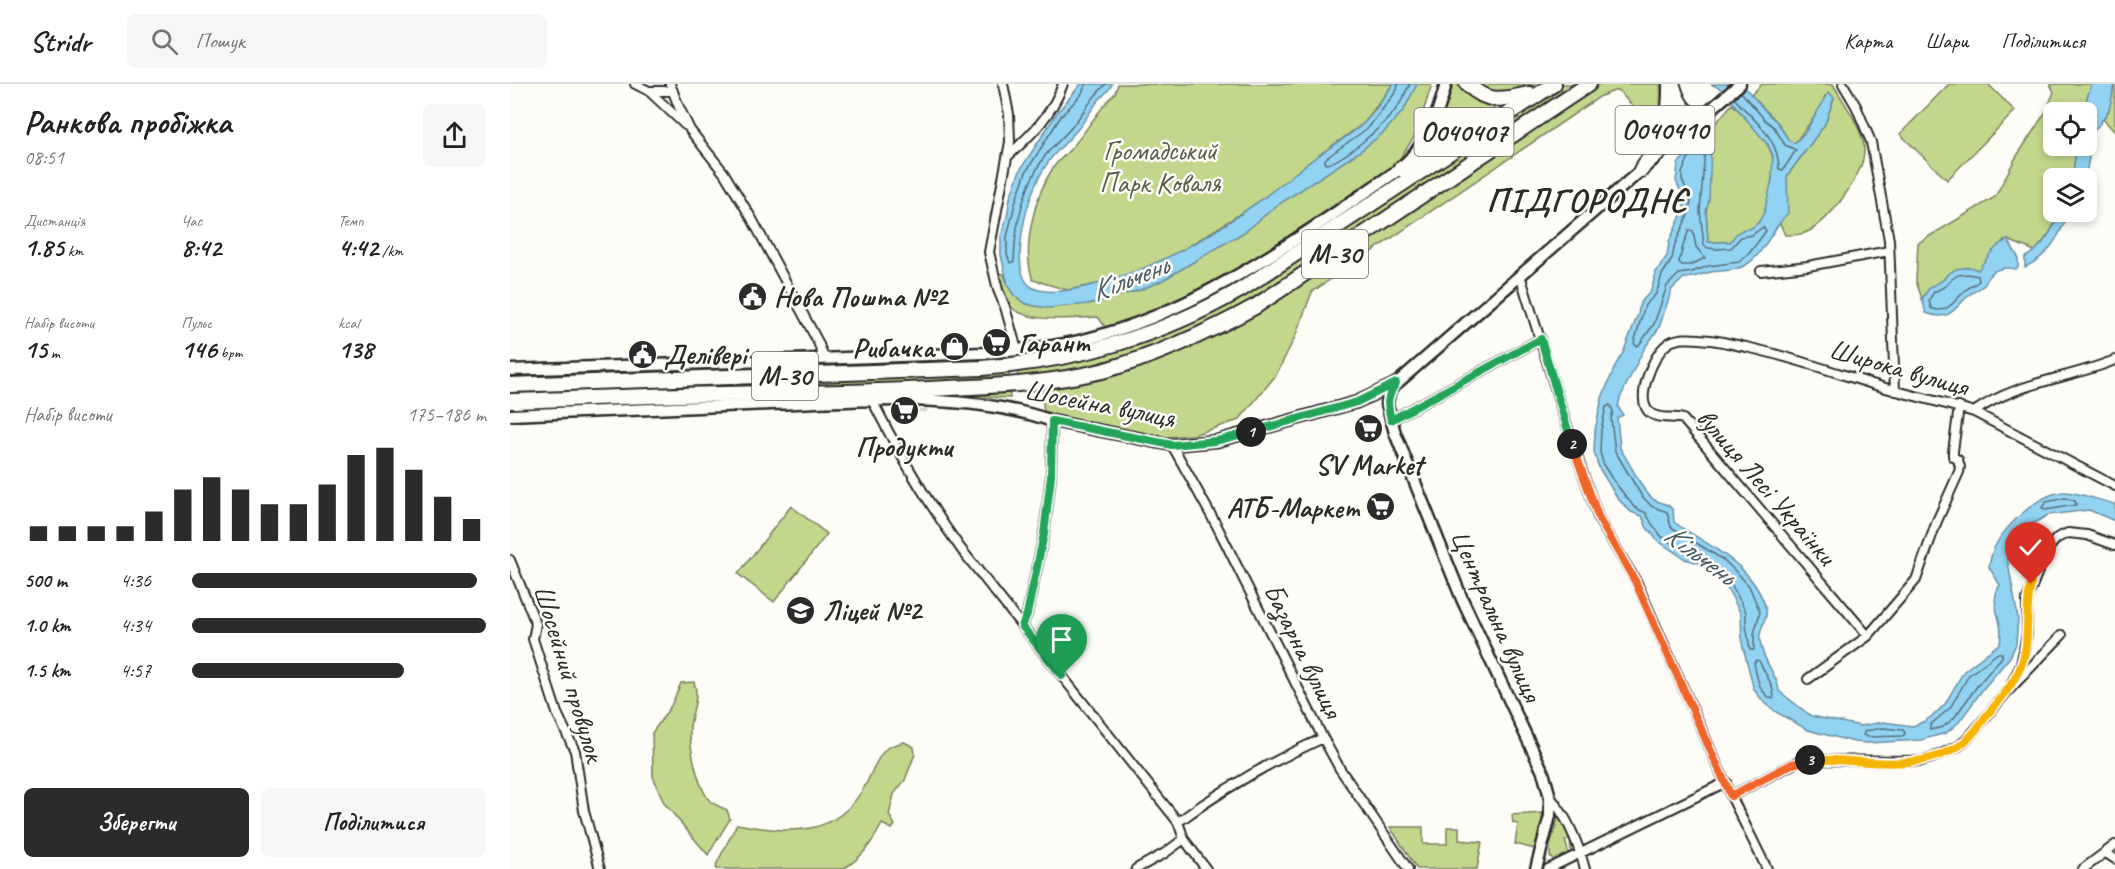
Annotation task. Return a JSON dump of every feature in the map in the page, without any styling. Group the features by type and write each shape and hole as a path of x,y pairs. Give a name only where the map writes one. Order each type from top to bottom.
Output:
{"highway":[{"path":"1467,84 1482,96 1503,100 1529,94 1549,84"},
{"name":"М-30","path":"510,386 982,368 1060,359 1114,346 1192,317 1242,289 1554,84"},
{"name":"М-30","path":"510,401 704,394 864,392 1015,385 1060,379 1119,366 1199,336 1256,306 1589,84"},
{"name":"О040410","path":"1671,84 1684,110 1694,115 1710,111"},
{"name":"О040410","path":"1641,170 1666,129 1671,84"},
{"name":"О040407","path":"1400,169 1529,94"}],"street":[{"path":"635,84 649,92 690,130 724,173 752,219 818,342 824,358"},
{"path":"1003,84 1009,114 1008,156 990,252 998,290 1017,350"},
{"path":"1008,156 1045,120 1063,84"},
{"name":"Шосейна вулиця","path":"510,370 904,357 1017,350 1085,340 1129,326 1187,303 1246,272 1400,169 1418,150 1431,130 1446,84"},
{"name":"Шосейна вулиця","path":"510,415 872,400 989,406 1172,445 1216,441 1282,424 1357,402 1396,383 1740,84"},
{"path":"1843,84 1856,106 1871,142 1890,251 1894,391"},
{"path":"649,92 672,87 690,130"},
{"path":"1761,271 1808,266 1890,251"},
{"path":"1520,275 1571,439 1599,519 1635,581 1731,796 1767,869"},
{"path":"1391,420 1541,339"},
{"name":"Широка вулиця","path":"1666,345 1683,339 1714,340 1777,354 1894,391 1974,412 1990,400 2021,388 2115,360"},
{"name":"вулиця Лесі Українки","path":"1666,345 1653,364 1645,383 1644,399 1648,412 1654,416 1674,416 1683,419 1868,636"},
{"name":"Центральна вулиця","path":"1396,383 1389,393 1387,404 1427,517 1462,599 1543,772 1550,797 1550,816 1536,869"},
{"path":"872,400 932,509 1178,822 1184,839 1206,869"},
{"path":"1808,679 1868,636 1916,580 1936,521 1956,480 1960,466 1958,460 1953,456 1959,407"},
{"path":"1974,412 2115,486"},
{"path":"1022,626 1027,614 1044,534 1051,476 1052,421"},
{"name":"Базарна вулиця","path":"1172,445 1217,526 1323,738 1358,797 1408,869"},
{"path":"2007,692 2021,665 2026,634 2027,599 2046,550 2057,538 2068,533 2087,535 2115,545"},
{"name":"Шосейний провулок","path":"510,560 536,624 533,639 557,712 575,751 584,812 600,869"},
{"path":"1731,796 1801,760 1885,762 1921,760 1932,758 1959,746 2062,634"},
{"path":"1178,822 1258,771 1323,738"},
{"path":"1548,869 1726,782"},
{"path":"1550,797 1563,811 1581,853 1585,869"},
{"path":"1136,869 1165,853 1184,839"},
{"path":"2082,869 2115,845"},
{"path":"2106,853 2115,859"}],"green space":[{"name":"Громадський Парк Коваля","path":"1118,84 1393,84 1364,123 1308,163 1264,199 1186,248 1151,266 1098,284 1067,290 1033,280 1029,238 1036,207 1046,179 1115,93"},
{"path":"1417,84 1432,84 1416,134 1400,158 1383,174 1231,274 1137,318 1107,329 1098,317 1052,319 1029,316 1011,307 1006,300 997,273 1004,274 1014,295 1024,303 1035,306 1088,304 1140,290 1161,281 1246,231 1276,206 1359,152 1384,132 1403,111"},
{"path":"1450,84 1462,84 1503,103 1418,159 1439,125"},
{"path":"1472,84 1535,84 1527,89 1499,96"},
{"path":"1562,84 1573,84 1334,247 1230,312 1142,351 1076,369 1018,378 1017,369 1175,327 1416,179"},
{"path":"1599,84 1660,84 1660,111 1648,153 1643,154 1646,130 1641,116 1619,91 1601,96 1312,292 1295,337 1276,375 1239,420 1193,435 1166,437 1044,412 1041,388 1187,346 1451,182"},
{"path":"1762,84 1833,84 1862,138 1864,146 1860,168 1846,193 1829,215 1811,230 1802,234 1785,235 1779,221 1787,213 1787,176 1825,124 1834,98 1825,96 1821,108 1795,143 1789,141 1778,123 1751,95"},
{"path":"1949,84 1988,84 2015,111 1947,180 1900,134"},
{"path":"2050,84 2092,84 2086,102 2050,102 2054,92"},
{"path":"2115,86 2115,132 2103,119 2109,110 2111,92"},
{"path":"1732,104 1755,128 1769,148 1773,163 1772,182 1765,211 1756,225 1737,235 1730,242 1708,242 1706,211 1709,182 1705,136"},
{"path":"2043,116 2043,156 2075,156 2074,168 2043,168 2043,222 2055,222 2050,233 2035,251 2008,240 2003,241 1978,270 1948,274 1942,281 1930,287 1922,299 1916,281 1918,243 1995,197 2015,159"},
{"path":"1004,356 1005,360 735,371 741,366"},
{"path":"657,368 669,373 510,380 510,374"},
{"path":"1008,370 1010,378 977,381 705,390 705,381"},
{"path":"701,382 700,390 510,398 510,390"},
{"path":"1009,390 1010,398 926,395 710,403 709,397"},
{"path":"791,506 827,534 774,602 738,574"},
{"path":"694,682 696,694 690,735 695,766 706,795 712,802 727,810 730,819 708,855 664,803 653,776 652,733 671,706 681,683"},
{"path":"904,742 914,747 915,754 905,780 894,794 889,815 895,825 892,829 882,824 866,850 850,865 843,869 716,869 737,824 776,830 794,830 827,823 854,802 883,751"},
{"path":"1542,813 1543,818 1535,849 1515,844 1518,824 1513,823 1512,815"},
{"path":"1559,815 1577,849 1571,852 1570,839 1565,840 1569,854 1554,860 1550,856 1550,846"},
{"path":"1390,827 1423,827 1423,844 1447,844 1447,827 1459,827 1459,840 1482,842 1477,869 1417,869"}],"water":[{"name":"Кільчень","path":"1081,84 1112,84 1080,127 1043,169 1030,199 1024,220 1020,257 1024,279 1037,290 1060,291 1108,281 1140,270 1199,241 1255,204 1363,124 1393,84 1417,84 1403,111 1384,132 1359,152 1276,206 1246,231 1161,281 1140,290 1088,304 1048,308 1035,306 1024,303 1008,286 1001,255 1001,236 1010,198 1020,170 1057,113"},
{"name":"Кільчень","path":"1711,84 1742,84 1778,123 1789,141 1795,143 1806,131 1829,92 1834,98 1825,124 1787,176 1788,213 1760,252 1754,259 1739,268 1684,278 1672,289 1659,328 1644,349 1620,398 1618,407 1623,415 1617,418 1620,448 1645,491 1654,500 1668,505 1673,510 1674,522 1728,558 1751,580 1760,593 1766,616 1760,640 1779,691 1811,716 1861,726 1883,722 1913,726 1925,721 1945,704 1964,671 2000,643 2001,634 1995,599 2000,585 1989,567 1997,543 2012,523 2044,498 2065,492 2115,504 2115,521 2089,510 2048,515 2024,529 2012,544 2008,554 2008,563 2018,618 2016,644 2010,657 1959,722 1946,733 1921,740 1854,742 1808,730 1776,712 1754,690 1742,643 1741,614 1725,584 1703,564 1685,559 1658,541 1647,528 1642,516 1631,512 1618,499 1599,468 1594,453 1595,430 1602,398 1623,353 1640,303 1651,291 1656,272 1667,256 1669,242 1683,211 1685,201 1676,181 1678,164 1698,140 1705,136 1709,139 1711,145 1709,200 1706,211 1708,242 1730,242 1737,233 1750,229 1758,223 1764,213 1772,180 1773,156 1768,145 1721,89"},
{"path":"2092,84 2115,84 2111,104 2097,128 2097,102 2086,102"},
{"path":"2075,156 2089,156 2087,168 2074,168"},
{"path":"2056,222 2065,222 2058,237 2047,251 2025,267 2025,257 2037,249 2051,232"},
{"path":"2008,240 2018,257 2018,267 1994,271 1983,286 1969,295 1951,313 1941,316 1926,313 1922,299 1930,287 1942,281 1956,269 1970,267 1978,270 1995,249"}],"tunnel":[{"path":"923,349 923,412"}],"place":[{"name":"Нова Пошта №2","path":"753,296"},
{"name":"Гарант","path":"997,342"},
{"name":"Рибачка","path":"955,347"},
{"name":"Делівері","path":"643,354"},
{"name":"Продукти","path":"904,410"},
{"name":"SV Market","path":"1369,428"},
{"name":"АТБ-Маркет","path":"1381,507"},
{"name":"Ліцей №2","path":"801,610"}],"district":[{"name":"ПІДГОРОДНЄ","path":"1587,199"}],"route":[{"path":"1062,676 1022,626 1027,614 1044,534 1051,476 1052,421 1172,445 1216,441 1357,402 1396,383 1389,393 1387,404 1391,420 1541,339 1571,439 1599,519 1635,581 1698,717 1731,796 1801,760 1885,762 1921,760 1932,758 1959,746 2007,692 2021,665 2026,634 2027,599 2031,584"}]}
